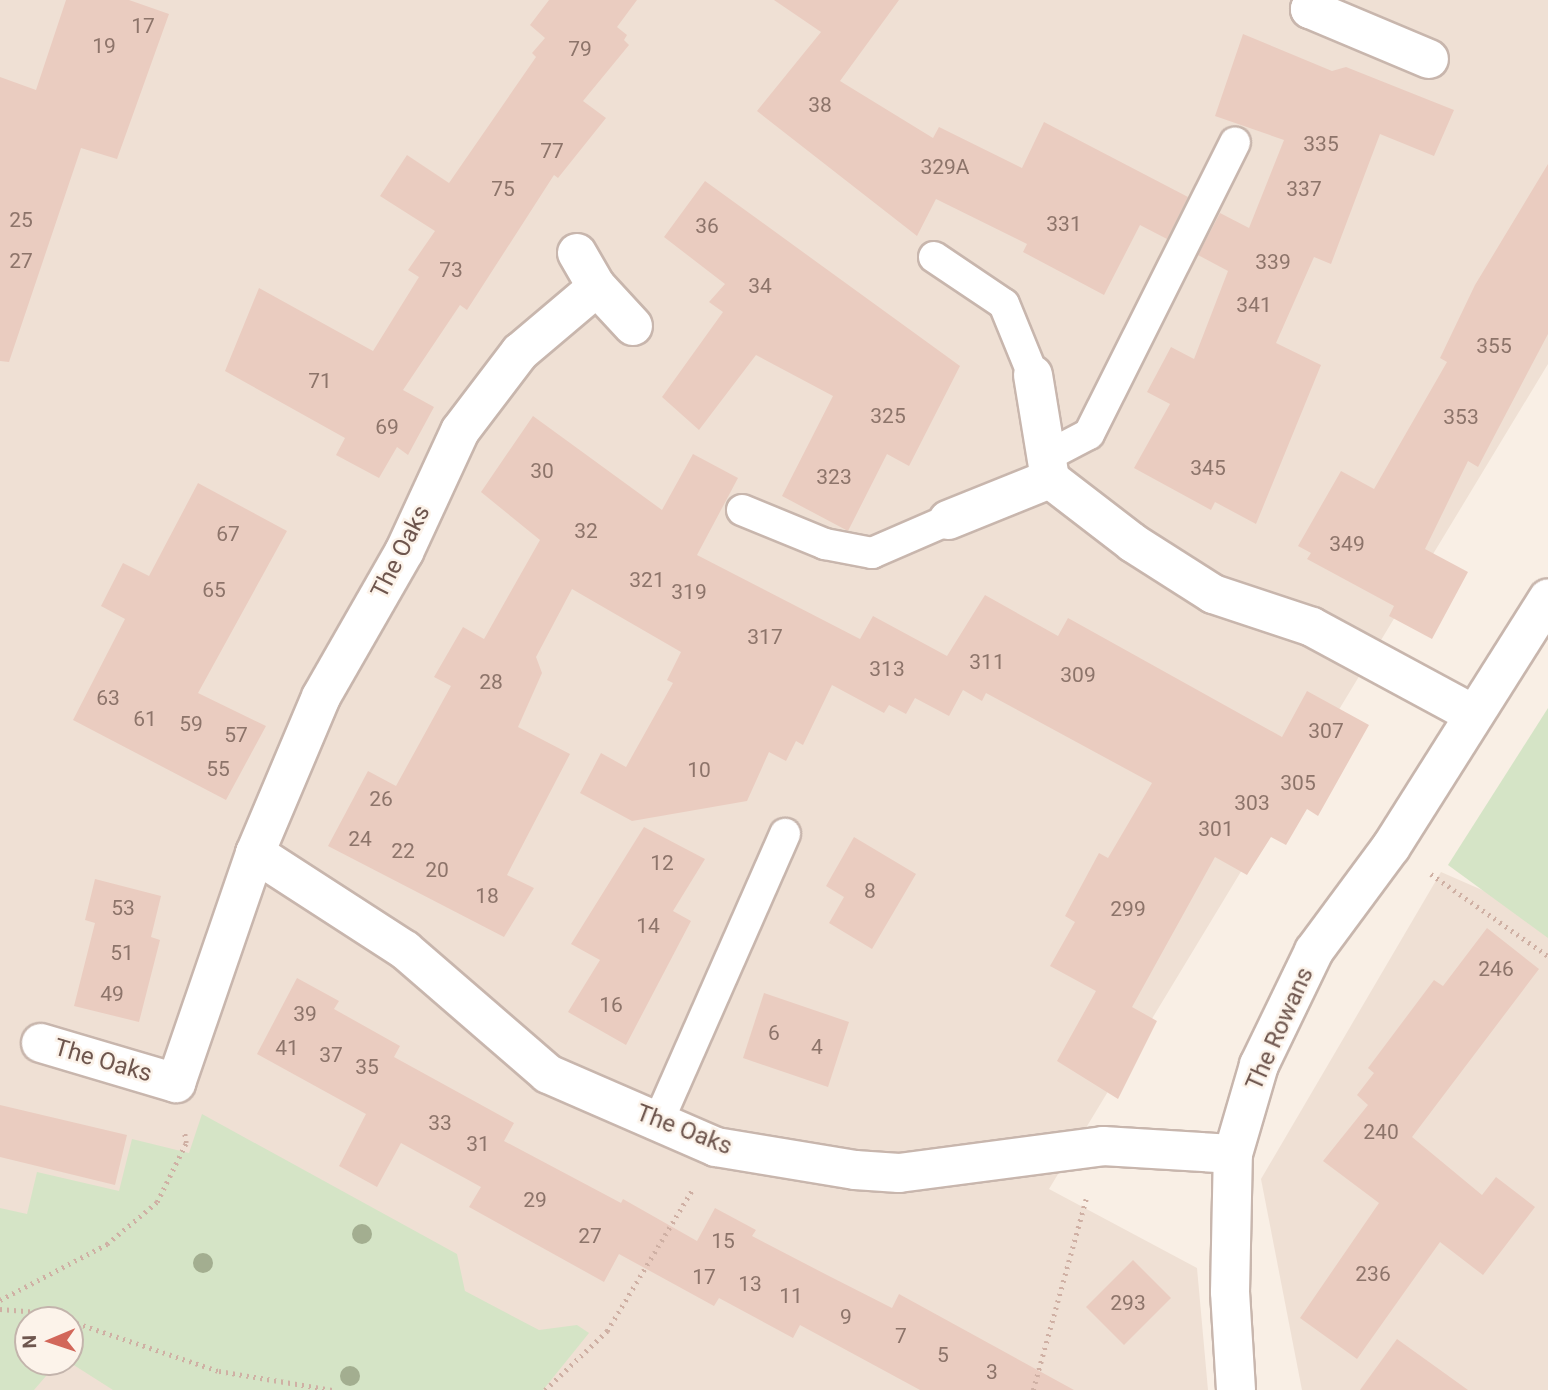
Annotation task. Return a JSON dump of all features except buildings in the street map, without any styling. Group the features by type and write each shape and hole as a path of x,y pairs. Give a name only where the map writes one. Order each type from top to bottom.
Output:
{"street":[{"path":"1314,0 1310,9 1429,60"},
{"path":"577,253 597,287 633,326"},
{"name":"The Oaks","path":"41,1043 176,1083 255,853 321,698 404,552 460,431 520,352 597,287"},
{"path":"1032,375 1049,467 1133,543 1213,594 1312,627 1473,714"},
{"path":"947,520 1049,467"},
{"name":"The Rowans","path":"1236,1390 1230,1292 1233,1154 1259,1065 1314,951 1391,847 1548,599"},
{"name":"The Oaks","path":"255,853 405,950 548,1074 716,1147 855,1170 899,1172 1103,1146 1233,1154"}],"lane":[{"path":"1049,467 1089,434 1235,143"},
{"path":"934,257 1003,304 1032,375"},
{"path":"742,510 825,544 872,553 947,520"},
{"path":"658,1122 785,834"}],"path":[{"path":"1391,847 1548,956"},
{"path":"0,1300 107,1244 157,1202 186,1143 176,1083"},
{"path":"1032,1390 1057,1291 1103,1146"},
{"path":"545,1390 607,1331 716,1147"},
{"path":"84,1325 219,1371 332,1390"}],"shaded area":[{"path":"0,0 1548,0 1548,364 1049,1189 1197,1268 1208,1390 0,1390"},
{"path":"1441,872 1548,919 1548,1390 1302,1390 1261,1179"}],"green space":[{"path":"1548,708 1548,938 1448,865"},
{"path":"202,1114 457,1254 465,1291 539,1330 577,1325 589,1333 543,1390 113,1390 84,1372 84,1306 14,1306 14,1376 46,1376 34,1390 0,1390 0,1208 27,1214 37,1172 119,1191 132,1139 189,1153"}]}
